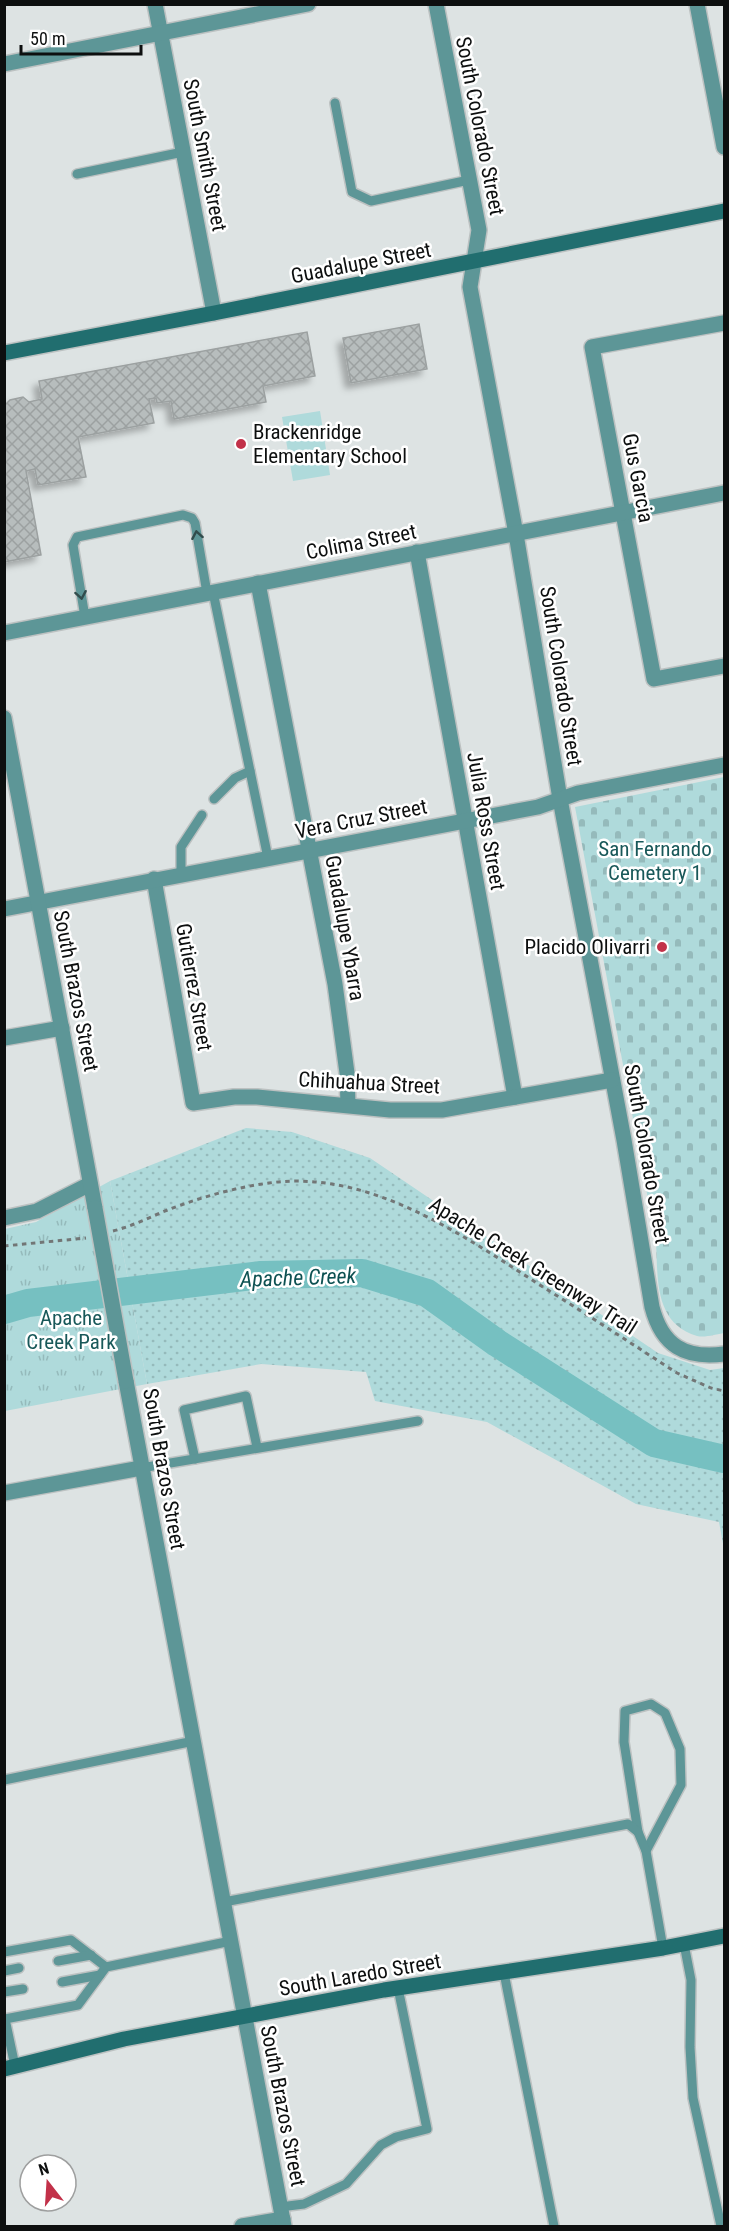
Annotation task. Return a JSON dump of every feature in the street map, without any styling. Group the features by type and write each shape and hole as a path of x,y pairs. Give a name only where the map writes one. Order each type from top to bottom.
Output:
{"main road":[{"name":"Guadalupe Street","path":"4,352 724,212"},
{"name":"South Laredo Street","path":"10,2067 124,2039 398,1988 663,1948 724,1936"}],"street":[{"name":"South Smith Street","path":"154,4 214,313"},
{"name":"South Colorado Street","path":"436,4 478,230 470,287 516,534 560,799 656,1323 663,1336 677,1347 693,1354 711,1356 724,1354"},
{"path":"697,4 719,93 724,147"},
{"path":"4,64 298,5"},
{"name":"Gus Garcia","path":"724,323 592,347 654,679 724,666"},
{"name":"Colima Street","path":"4,633 724,493"},
{"name":"Julia Ross Street","path":"417,552 515,1097"},
{"name":"Guadalupe Ybarra","path":"258,583 335,984 347,1073 348,1105"},
{"name":"South Brazos Street","path":"4,718 141,1468 282,2217"},
{"name":"Vera Cruz Street","path":"4,909 538,807 578,793 724,765"},
{"name":"Gutierrez Street","path":"154,879 193,1103"},
{"path":"4,1038 62,1028"},
{"name":"Chihuahua Street","path":"193,1103 234,1097 257,1097 390,1110 442,1110 612,1080"},
{"path":"4,1218 37,1211 90,1184"},
{"path":"4,1493 141,1468"},
{"path":"242,2226 282,2217"}],"lane":[{"path":"335,103 352,192 371,201 469,180"},
{"path":"77,174 183,152"},
{"path":"85,617 73,544 77,537 183,515 192,518 195,523 268,858"},
{"path":"214,799 235,778 250,771"},
{"path":"182,874 181,848 202,815"},
{"path":"195,1459 184,1410 246,1396 257,1447"},
{"path":"141,1468 418,1420"},
{"path":"646,1851 681,1785 680,1749 665,1713 651,1704 625,1711 624,1742 638,1832 646,1851 663,1948"},
{"path":"4,1780 194,1741"},
{"path":"224,1902 628,1824 638,1832"},
{"path":"4,1952 71,1940 106,1967"},
{"path":"10,2067 5,2018 78,2005 106,1967 231,1941"},
{"path":"684,1944 691,1980 690,2047 693,2098 721,2211 721,2226"},
{"path":"58,1961 91,1955"},
{"path":"4,1971 20,1968"},
{"path":"504,1973 554,2226"},
{"path":"62,1982 100,1975"},
{"path":"282,2217 346,2184 381,2145 396,2137 427,2129 398,1988"},
{"path":"4,1992 23,1989"}],"path":[{"name":"Apache Creek Greenway Trail","path":"111,1232 133,1226 178,1205 270,1183 326,1182 367,1192 416,1211 468,1238 677,1373 711,1388 724,1391"},
{"path":"4,1246 89,1238"}],"green space":[{"path":"320,411 330,475 293,481 282,417"},
{"name":"San Fernando Cemetery 1","path":"724,777 724,1333 697,1336 683,1330 673,1321 661,1298 656,1242 575,807"},
{"path":"246,1128 292,1132 370,1158 658,1353 710,1370 724,1368 724,1549 719,1522 636,1504 487,1422 375,1401 366,1372 261,1364 147,1384 110,1181"},
{"name":"Apache Creek Park","path":"110,1181 147,1384 5,1411 5,1229 36,1222"}],"building":[{"path":"419,324 427,369 351,383 343,338"},
{"path":"307,332 315,376 263,386 266,402 174,419 171,401 157,403 156,398 149,399 154,423 78,437 86,477 38,485 35,469 26,471 41,555 4,562 4,406 10,400 23,397 29,402 42,399 39,381"}],"waterway":[{"name":"Apache Creek","path":"4,1310 28,1303 261,1275 362,1273 427,1293 497,1343 654,1443 724,1459"}],"place":[{"name":"Brackenridge Elementary School","path":"241,444"},
{"name":"Placido Olivarri","path":"662,947"}]}
